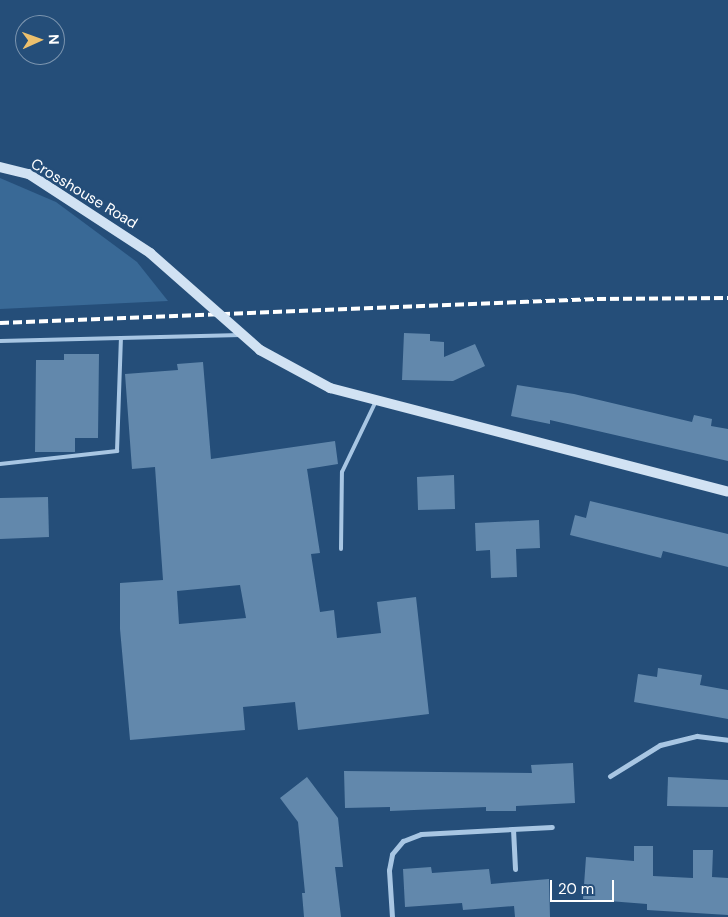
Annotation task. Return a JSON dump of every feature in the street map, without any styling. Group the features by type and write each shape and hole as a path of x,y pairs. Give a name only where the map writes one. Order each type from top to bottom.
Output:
{"main road":[{"name":"Crosshouse Road","path":"0,167 29,174 150,253 260,350 330,388 728,492"}],"street":[{"path":"610,776 660,745 697,736 728,740"},
{"path":"392,917 389,870 392,854 403,841 421,834 552,827"},
{"path":"513,829 515,869"}],"lane":[{"path":"0,341 243,335"},
{"path":"0,464 117,451 121,338"},
{"path":"341,549 342,472 376,401"}],"shaded area":[{"path":"0,178 56,202 137,262 168,301 0,309"}],"building":[{"path":"404,333 430,334 430,341 444,342 444,357 475,344 485,366 453,381 402,380"},
{"path":"64,354 99,354 98,438 75,438 75,452 35,452 36,360 64,360"},
{"path":"203,362 211,459 335,441 338,464 307,469 320,553 311,554 320,612 334,610 337,638 381,633 377,602 416,597 429,714 298,730 295,702 243,707 245,730 130,740 120,629 120,583 163,580 155,467 132,469 125,374 178,370 177,364","holes":["240,585 246,618 179,624 177,591"]},
{"path":"517,385 574,394 692,422 694,415 712,419 711,426 728,429 728,461 550,420 550,424 511,416"},
{"path":"454,475 455,509 418,510 417,477"},
{"path":"48,497 49,537 0,539 0,498"},
{"path":"590,501 728,534 728,567 663,551 661,558 570,535 575,515 586,518"},
{"path":"539,520 540,548 516,549 517,577 491,578 490,550 476,551 475,523"},
{"path":"658,668 702,675 700,685 728,690 728,719 634,702 638,674 657,677"},
{"path":"573,763 575,803 516,806 516,811 486,811 486,807 390,811 390,807 345,808 344,771 532,773 531,765"},
{"path":"307,777 338,818 343,867 335,867 341,917 304,917 302,893 305,893 298,822 280,798"},
{"path":"668,777 728,780 728,807 667,806"},
{"path":"634,846 653,846 653,876 693,878 693,850 713,850 712,877 728,878 728,915 647,910 647,904 583,899 586,857 634,861"},
{"path":"431,867 432,873 489,869 491,884 549,879 550,917 515,917 514,906 463,910 462,903 405,907 403,869"}],"railway":[{"path":"0,323 597,299 728,298"}]}
